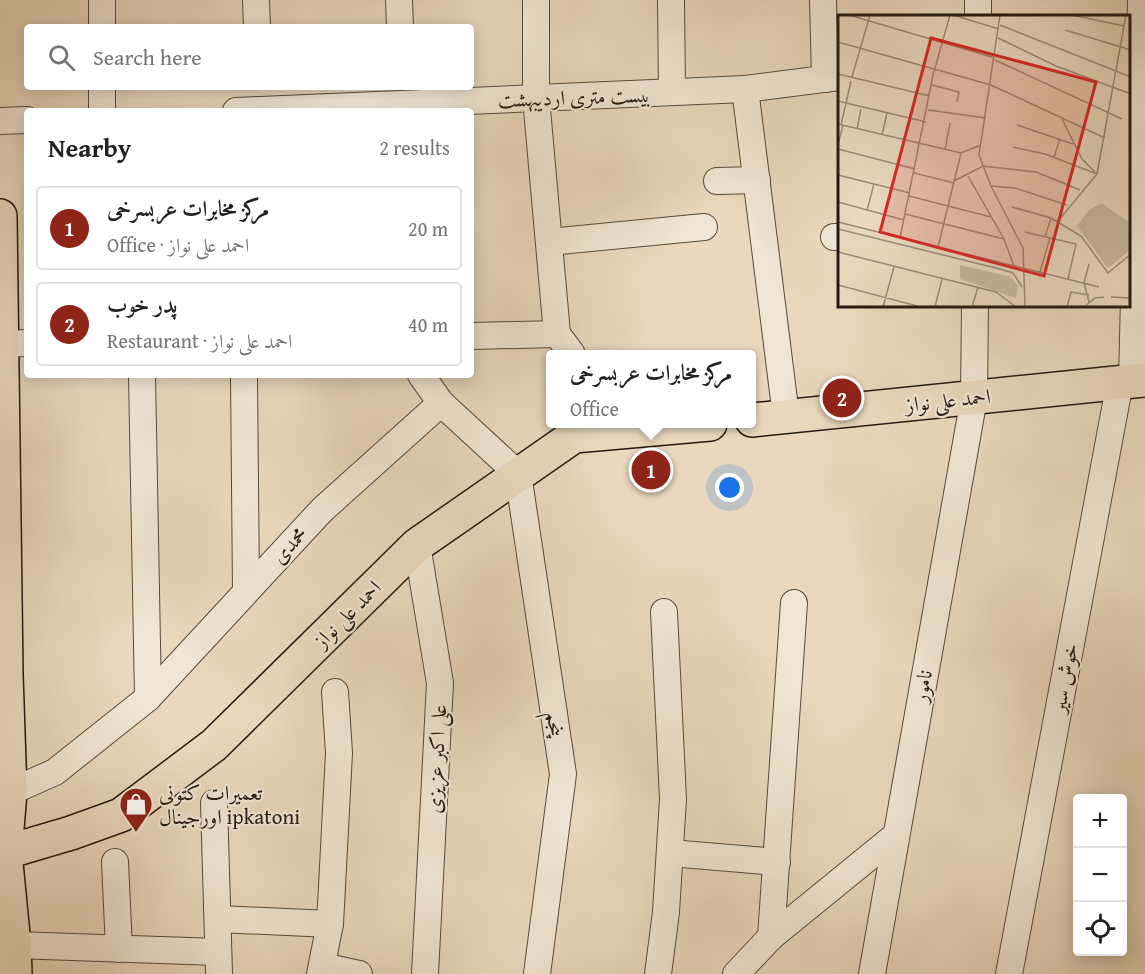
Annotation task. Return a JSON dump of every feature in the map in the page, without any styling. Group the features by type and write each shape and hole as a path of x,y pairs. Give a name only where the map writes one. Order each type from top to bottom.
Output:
{"main road":[{"path":"0,216 14,344 6,674 10,792 3,853 10,948"},
{"name":"احمد علی نواز","path":"756,420 1132,381"},
{"name":"احمد علی نواز","path":"3,853 121,815 214,745 417,545 574,436 618,428"}],"street":[{"path":"102,0 102,24"},
{"path":"256,0 257,24"},
{"path":"399,0 400,24"},
{"path":"474,336 565,344 549,242 536,98 536,0"},
{"path":"671,0 672,92"},
{"path":"823,0 832,78"},
{"name":"خوش سیر","path":"1009,974 1132,381 1138,69 1142,0"},
{"name":"بیست متری اردیبهشت","path":"247,106 536,98 746,89 832,78"},
{"path":"746,89 786,416"},
{"path":"102,90 102,108"},
{"path":"0,121 24,120"},
{"path":"717,181 757,180"},
{"path":"549,242 704,227"},
{"name":"نامور","path":"872,974 974,398 975,308"},
{"path":"141,378 148,698"},
{"path":"244,378 246,591"},
{"path":"424,378 441,403 518,474"},
{"name":"محمدی","path":"10,792 55,772 148,698 322,510 441,403"},
{"name":"پنجم","path":"518,474 563,774 537,974"},
{"name":"علی اکبر عزیزی","path":"417,545 440,683 425,974"},
{"path":"771,937 794,603"},
{"path":"658,974 666,912 673,799 664,612"},
{"path":"335,692 339,753 330,924 321,970 359,974"},
{"path":"10,948 119,949 218,963 214,803"},
{"path":"736,974 771,937 895,836"},
{"path":"670,853 777,862"},
{"path":"115,862 119,949"},
{"path":"218,919 330,924"}],"place":[{"name":"پدر خوب","path":"842,398"},
{"name":"مرکز مخابرات عربسرخی","path":"651,470"},
{"name":"تعمیرات کتونی اورجینال ipkatoni","path":"136,833"}]}
